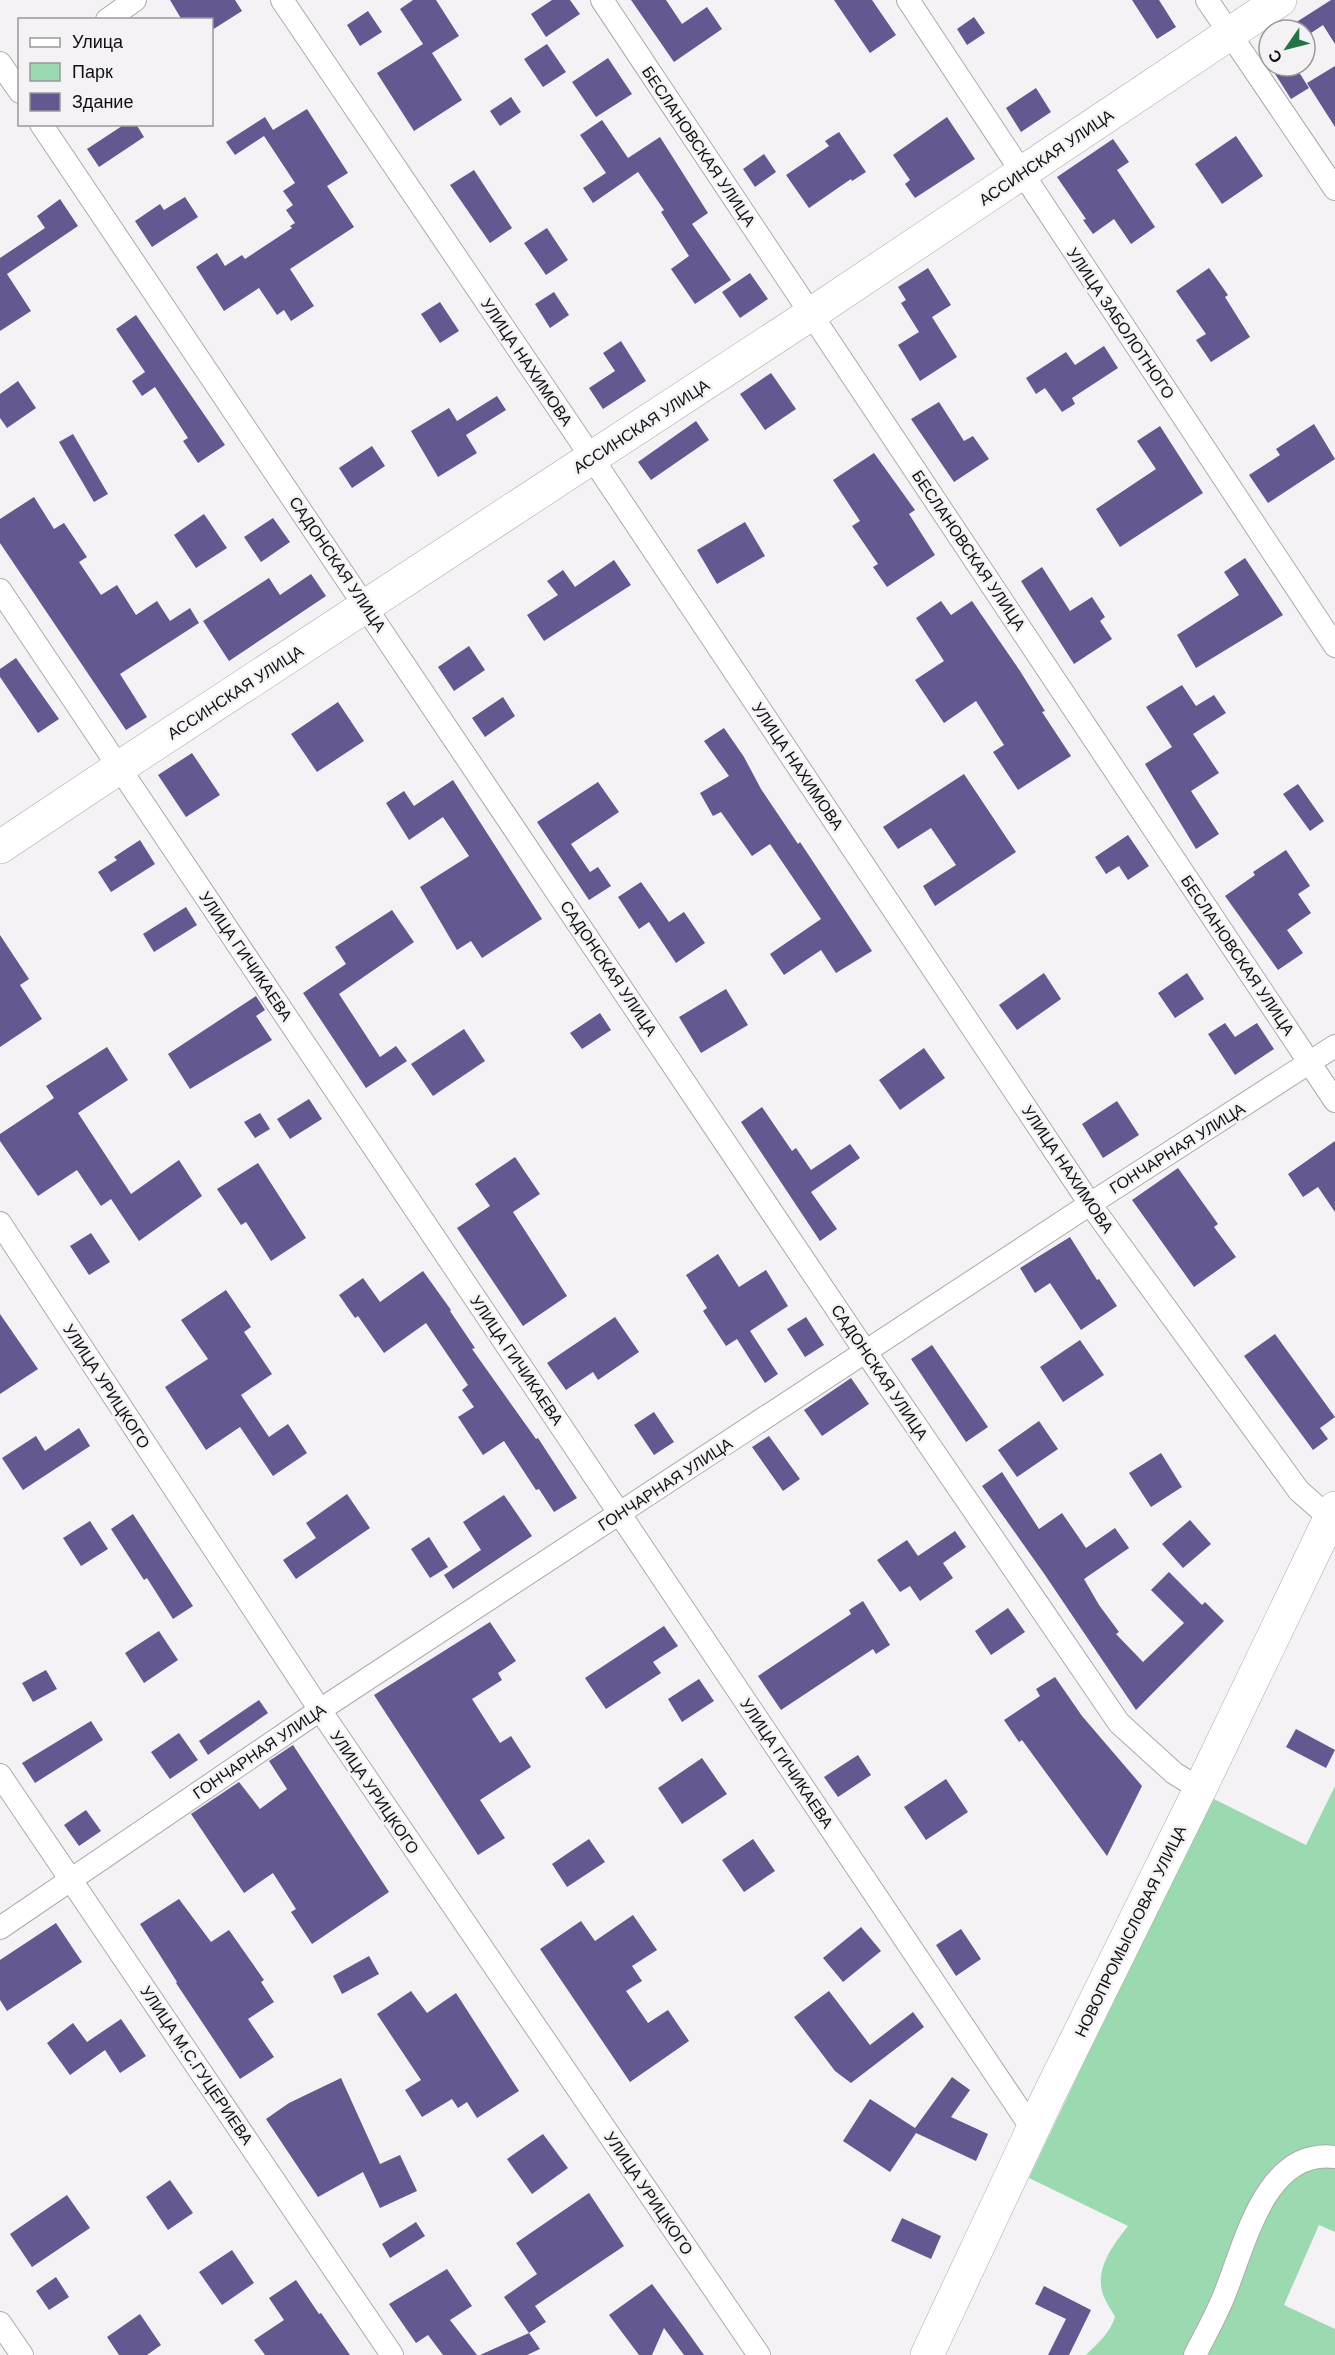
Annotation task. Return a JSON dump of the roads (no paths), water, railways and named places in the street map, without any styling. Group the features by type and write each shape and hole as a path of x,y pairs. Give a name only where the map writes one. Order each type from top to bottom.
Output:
{"street":[{"path":"110,18 135,0"},
{"name":"УЛИЦА НАХИМОВА","path":"282,0 592,458 1090,1204 1299,1491 1332,1513"},
{"name":"БЕСЛАНОВСКАЯ УЛИЦА","path":"602,0 1335,1101"},
{"name":"УЛИЦА ЗАБОЛОТНОГО","path":"908,0 1335,646"},
{"path":"1207,0 1335,189"},
{"name":"АССИНСКАЯ УЛИЦА","path":"0,847 811,314 1280,0"},
{"path":"0,63 13,87"},
{"name":"САДОНСКАЯ УЛИЦА","path":"42,126 865,1351 1119,1723 1174,1773 1200,1789"},
{"name":"УЛИЦА ГИЧИКАЕВА","path":"0,590 1033,2130"},
{"name":"ГОНЧАРНАЯ УЛИЦА","path":"0,1928 320,1710 865,1351 1335,1046"},
{"name":"УЛИЦА УРИЦКОГО","path":"0,1223 320,1710 759,2355"},
{"name":"НОВОПРОМЫСЛОВАЯ УЛИЦА","path":"927,2355 1033,2130 1332,1513"},
{"name":"УЛИЦА М.С.ГУЦЕРИЕВА","path":"0,1775 72,1878 392,2355"},
{"path":"1195,2355 1226,2291 1246,2237 1268,2192 1281,2176 1300,2162 1320,2155 1335,2157"},
{"path":"0,2323 22,2355"}]}
